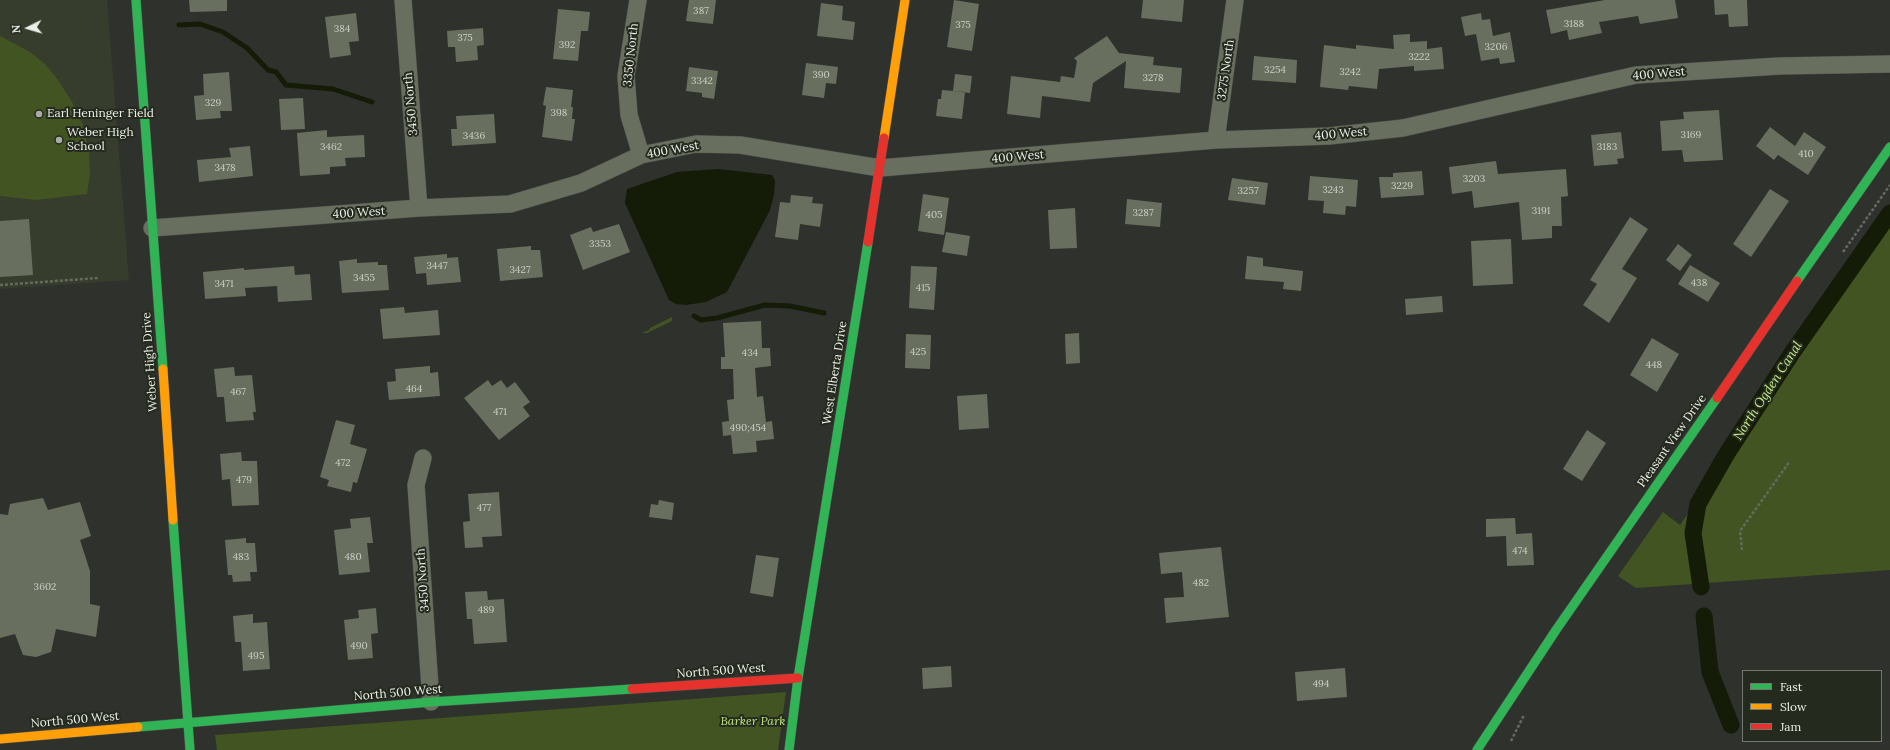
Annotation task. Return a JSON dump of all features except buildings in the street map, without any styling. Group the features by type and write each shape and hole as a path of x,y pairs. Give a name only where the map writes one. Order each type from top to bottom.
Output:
{"street":[{"name":"Weber High Drive","path":"136,0 190,750"},
{"name":"3450 North","path":"403,0 419,208"},
{"name":"3350 North","path":"638,0 626,76 629,115 641,156"},
{"name":"West Elberta Drive","path":"789,750 798,678 880,168 905,0"},
{"name":"3275 North","path":"1216,140 1236,0"},
{"name":"400 West","path":"152,228 419,208 510,204 581,184 641,156 696,144 740,145 880,168 1216,140 1329,136 1403,128 1636,75 1779,66 1890,64"},
{"name":"Pleasant View Drive","path":"1477,750 1556,630 1890,147"},
{"name":"3450 North","path":"423,458 416,485 431,702"},
{"name":"North 500 West","path":"0,739 431,702 798,678"}],"path":[{"path":"0,285 98,278"},
{"path":"1742,550 1740,531 1790,461"},
{"path":"1511,741 1521,722"}],"shaded area":[{"name":"Weber High School","path":"0,0 107,0 129,280 0,289"},
{"path":"718,169 772,175 775,180 774,195 770,210 727,292 706,302 686,305 676,304 669,300 625,203 627,189 677,172"}],"green space":[{"name":"Earl Heninger Field","path":"0,36 30,52 46,65 72,102 83,125 89,152 90,174 87,194 36,200 0,196"},
{"path":"1890,221 1890,570 1636,588 1618,576 1663,512 1680,525"},
{"path":"672,317 672,321 647,333 642,333 650,328"},
{"name":"Barker Park","path":"786,692 778,750 217,750 215,735"}],"waterway":[{"path":"179,25 200,24 223,32 247,48 268,70 276,72 286,85 333,89 372,102"},
{"name":"North Ogden Canal","path":"1701,587 1693,533 1698,504 1726,455 1792,353 1890,213"},
{"path":"694,316 701,320 717,318 765,305 790,306 824,313"},
{"name":"North Ogden Canal","path":"1704,616 1710,672 1731,725"}],"traffic: fast":[{"path":"136,0 163,369"},
{"path":"1797,281 1890,147"},
{"path":"789,750 798,678 868,242"},
{"path":"1477,750 1556,630 1717,398"},
{"path":"173,520 190,750"},
{"path":"138,727 431,702 632,689"}],"traffic: slow":[{"path":"884,138 905,0"},
{"path":"163,369 173,520"},
{"path":"0,739 138,727"}],"traffic: jam":[{"path":"868,242 884,138"},
{"path":"1717,398 1797,281"},
{"path":"632,689 798,678"}],"place":[{"name":"Earl Heninger Field","path":"39,114"},
{"name":"Weber High School","path":"59,140"}]}
